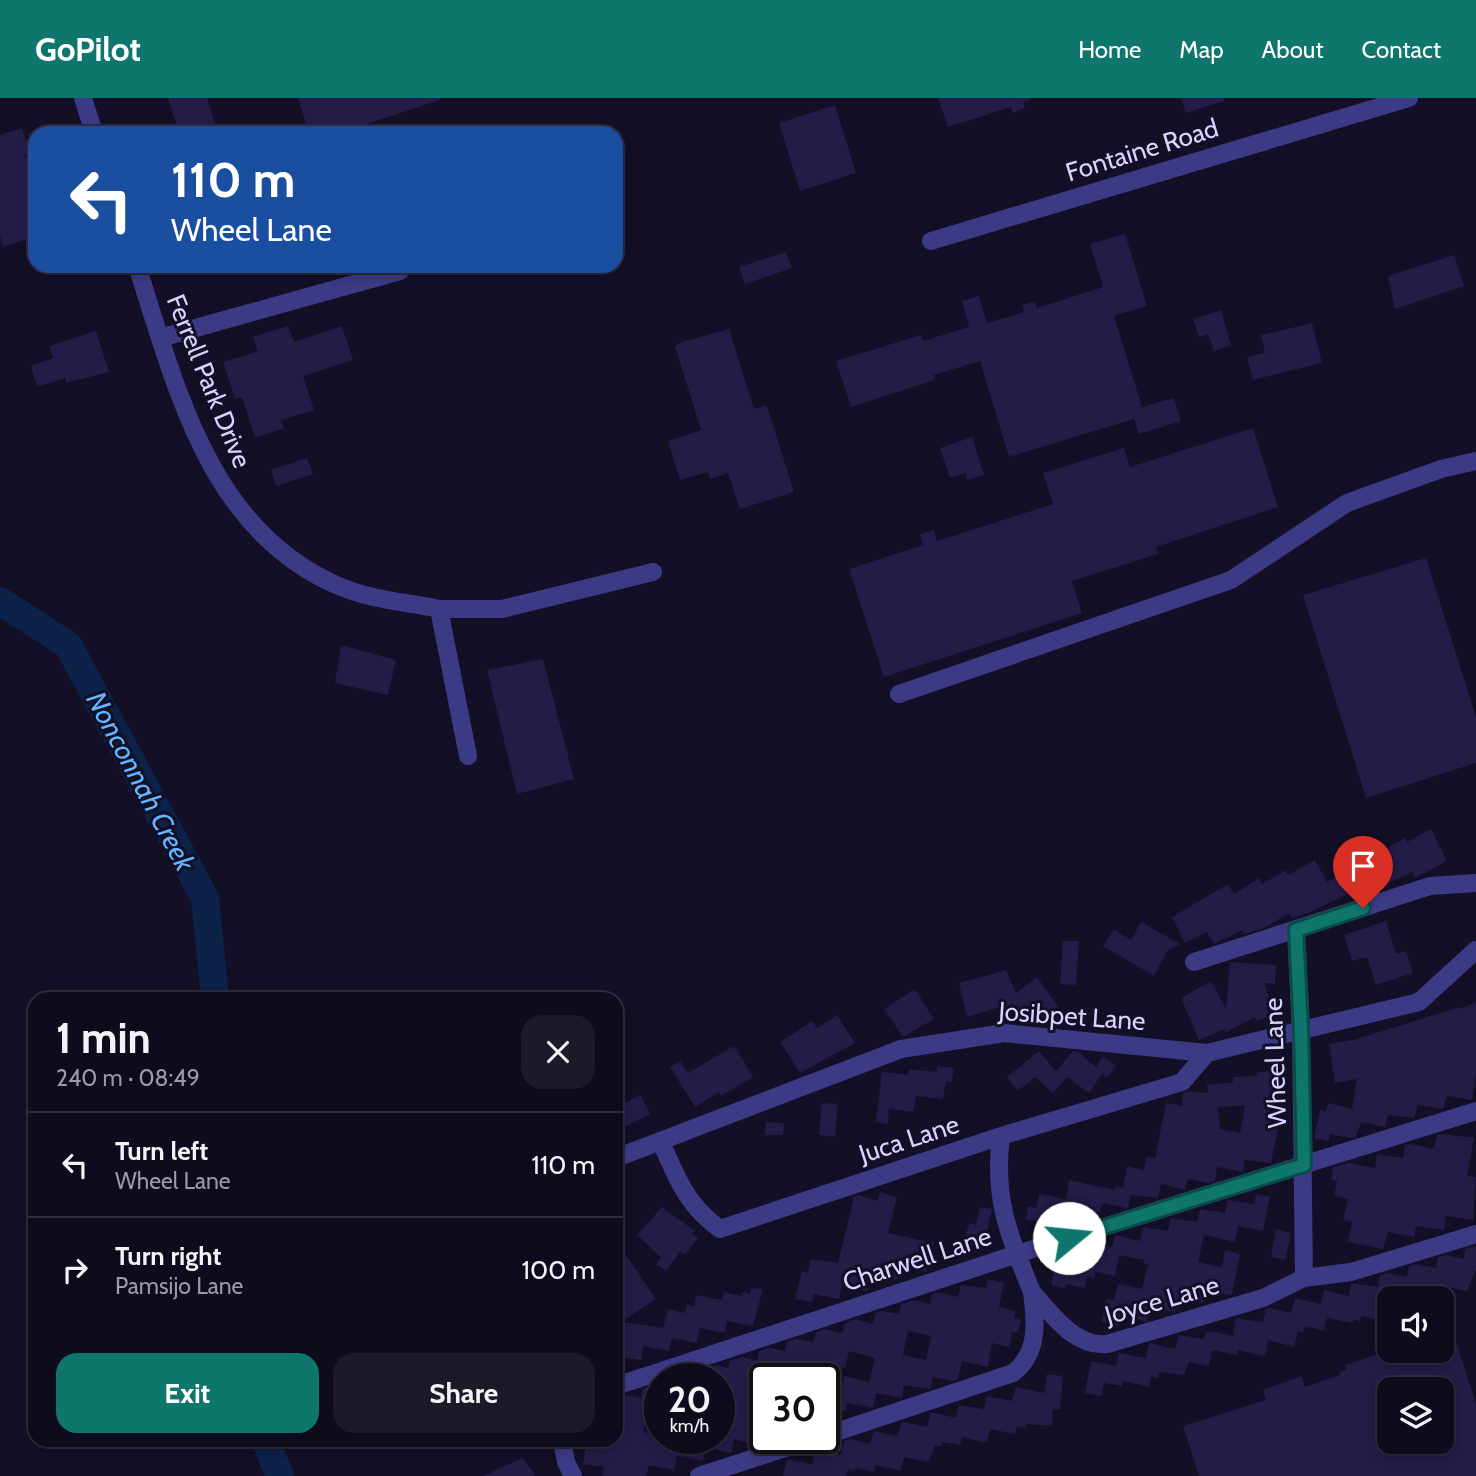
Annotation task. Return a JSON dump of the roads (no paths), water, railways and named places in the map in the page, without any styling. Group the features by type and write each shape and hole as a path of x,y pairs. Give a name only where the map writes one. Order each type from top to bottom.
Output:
{"street":[{"path":"83,98 92,126"},
{"name":"Fontaine Road","path":"931,241 1409,98"},
{"name":"Ferrell Park Drive","path":"139,273 160,338 209,464 228,496 256,530 293,561 339,586 374,597 439,609 502,609 653,572"},
{"path":"160,338 393,273"},
{"path":"899,694 1231,580 1347,503 1441,469 1476,461"},
{"path":"439,609 468,756"},
{"path":"1195,962 1430,886 1476,883"},
{"name":"Wheel Lane","path":"1296,930 1301,1030 1304,1278"},
{"name":"Josibpet Lane","path":"623,1156 901,1049 1004,1033 1207,1053 1419,1002 1476,950"},
{"name":"Juca Lane","path":"661,1142 682,1189 701,1216 720,1230 1001,1136 1182,1082 1207,1053"},
{"name":"Charwell Lane","path":"623,1384 1017,1254 1476,1111"},
{"path":"840,1431 1013,1373 1026,1360 1034,1338 1032,1292 1017,1254 998,1187 1001,1136"},
{"name":"Joyce Lane","path":"1032,1292 1073,1334 1099,1345 1263,1298 1304,1278 1351,1272 1476,1234"},
{"path":"564,1447 569,1469"},
{"path":"699,1476 767,1454"}],"waterway":[{"name":"Nonconnah Creek","path":"0,601 68,645 205,898 214,992"},
{"name":"Nonconnah Creek","path":"268,1447 280,1476"}]}
